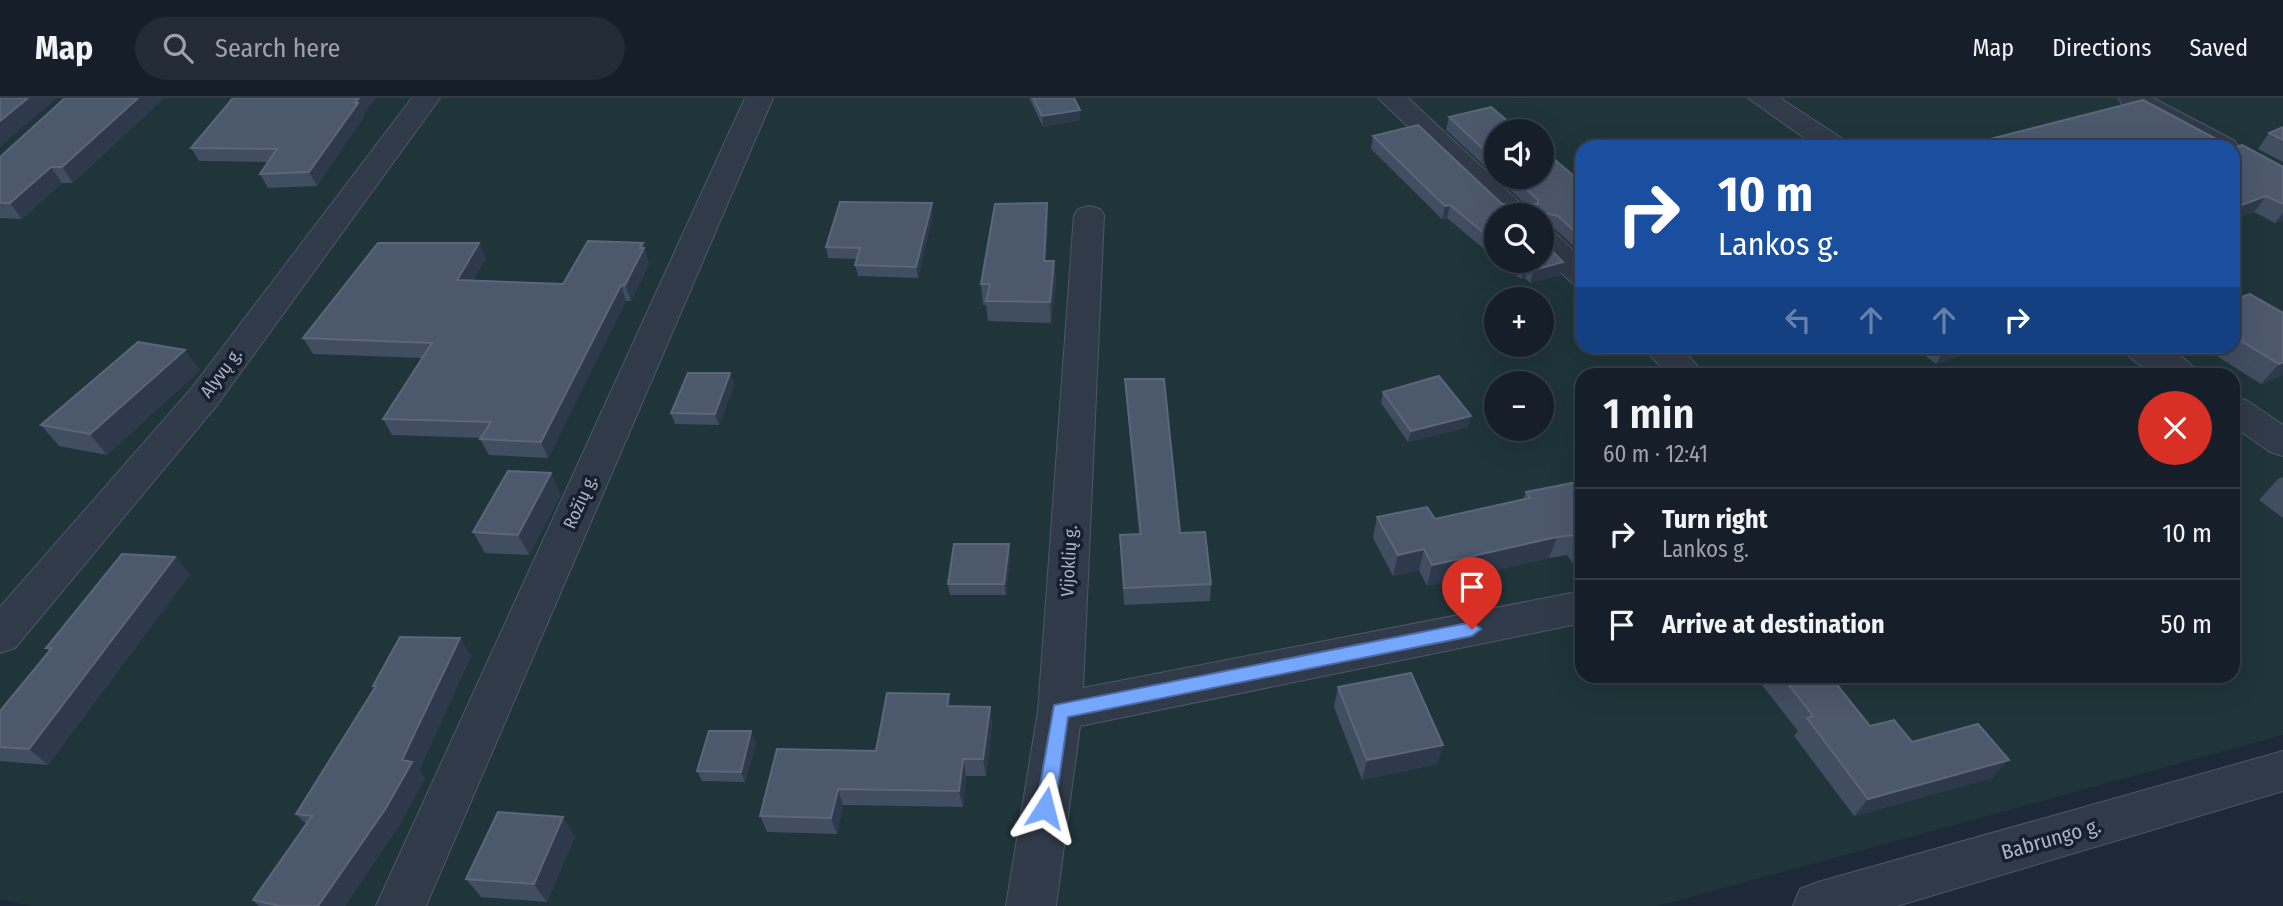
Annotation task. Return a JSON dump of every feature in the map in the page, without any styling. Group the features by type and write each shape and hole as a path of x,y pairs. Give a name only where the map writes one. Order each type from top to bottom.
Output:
{"street":[{"name":"Alyvų g.","path":"0,636 204,397 426,98"},
{"name":"Rožių g.","path":"401,906 759,98"},
{"path":"1392,98 1505,203"},
{"path":"1762,98 1825,140"},
{"path":"2132,98 2212,140"},
{"name":"Vijoklių g.","path":"1031,906 1060,711 1089,215"},
{"path":"1554,249 1575,269"},
{"path":"1667,354 1682,368"},
{"path":"2150,354 2172,368"},
{"path":"1060,711 1575,608"},
{"name":"Babrungo g.","path":"1818,906 2283,771"}],"green space":[{"path":"0,98 2283,98 2283,735 1658,906 31,906 0,899"}],"building":[{"path":"0,98 28,98 0,121"},
{"path":"65,98 138,98 62,167 51,167 10,203 0,203 0,157"},
{"path":"233,98 359,98 309,172 260,174 277,149 191,148"},
{"path":"1033,98 1074,98 1080,110 1042,116"},
{"path":"2143,100 2218,140 1986,140"},
{"path":"1491,107 1506,119 1484,119 1484,150 1449,117"},
{"path":"1418,125 1501,203 1484,203 1484,233 1450,205 1445,206 1373,136"},
{"path":"2283,127 2283,140 2269,133"},
{"path":"2240,146 2283,167 2283,204 2266,196 2240,206"},
{"path":"1554,159 1575,177 1575,232 1554,215 1554,203 1538,203 1526,189 1554,189"},
{"path":"840,202 932,203 916,267 855,265 860,248 826,247"},
{"path":"1047,203 1044,261 1054,261 1050,302 986,301 990,284 981,284 995,204"},
{"path":"588,241 643,243 640,248 644,248 625,285 621,285 541,442 480,439 491,422 383,419 432,343 303,338 378,243 479,243 457,280 563,284"},
{"path":"1554,253 1563,262 1554,264"},
{"path":"2250,294 2283,313 2283,362 2279,364 2240,340 2240,298"},
{"path":"138,342 185,350 90,434 41,425"},
{"path":"688,373 730,373 715,414 671,413"},
{"path":"1439,376 1471,416 1411,431 1383,392"},
{"path":"1125,379 1164,379 1180,533 1205,532 1211,584 1124,588 1120,535 1141,534"},
{"path":"508,471 551,473 518,535 473,532"},
{"path":"1575,482 1575,535 1432,565 1424,549 1398,555 1377,517 1427,507 1435,519 1530,498 1526,492"},
{"path":"954,544 1009,544 1004,584 948,584"},
{"path":"122,554 175,557 29,749 0,747 0,711 52,648 46,648"},
{"path":"400,637 460,638 402,760 412,762 386,808 318,906 280,906 253,900 312,816 296,814 376,686 373,686"},
{"path":"1411,673 1443,745 1367,760 1338,687"},
{"path":"1787,683 1836,683 1870,726 1894,720 1912,742 1978,724 2009,760 1868,799 1807,718 1813,716"},
{"path":"887,693 949,694 947,706 990,707 983,759 963,759 959,791 838,789 831,818 760,816 777,749 876,751"},
{"path":"709,731 751,731 741,772 697,771"},
{"path":"498,812 563,817 534,884 466,879"}],"route":[{"path":"1045,808 1060,711 1472,629"}]}
